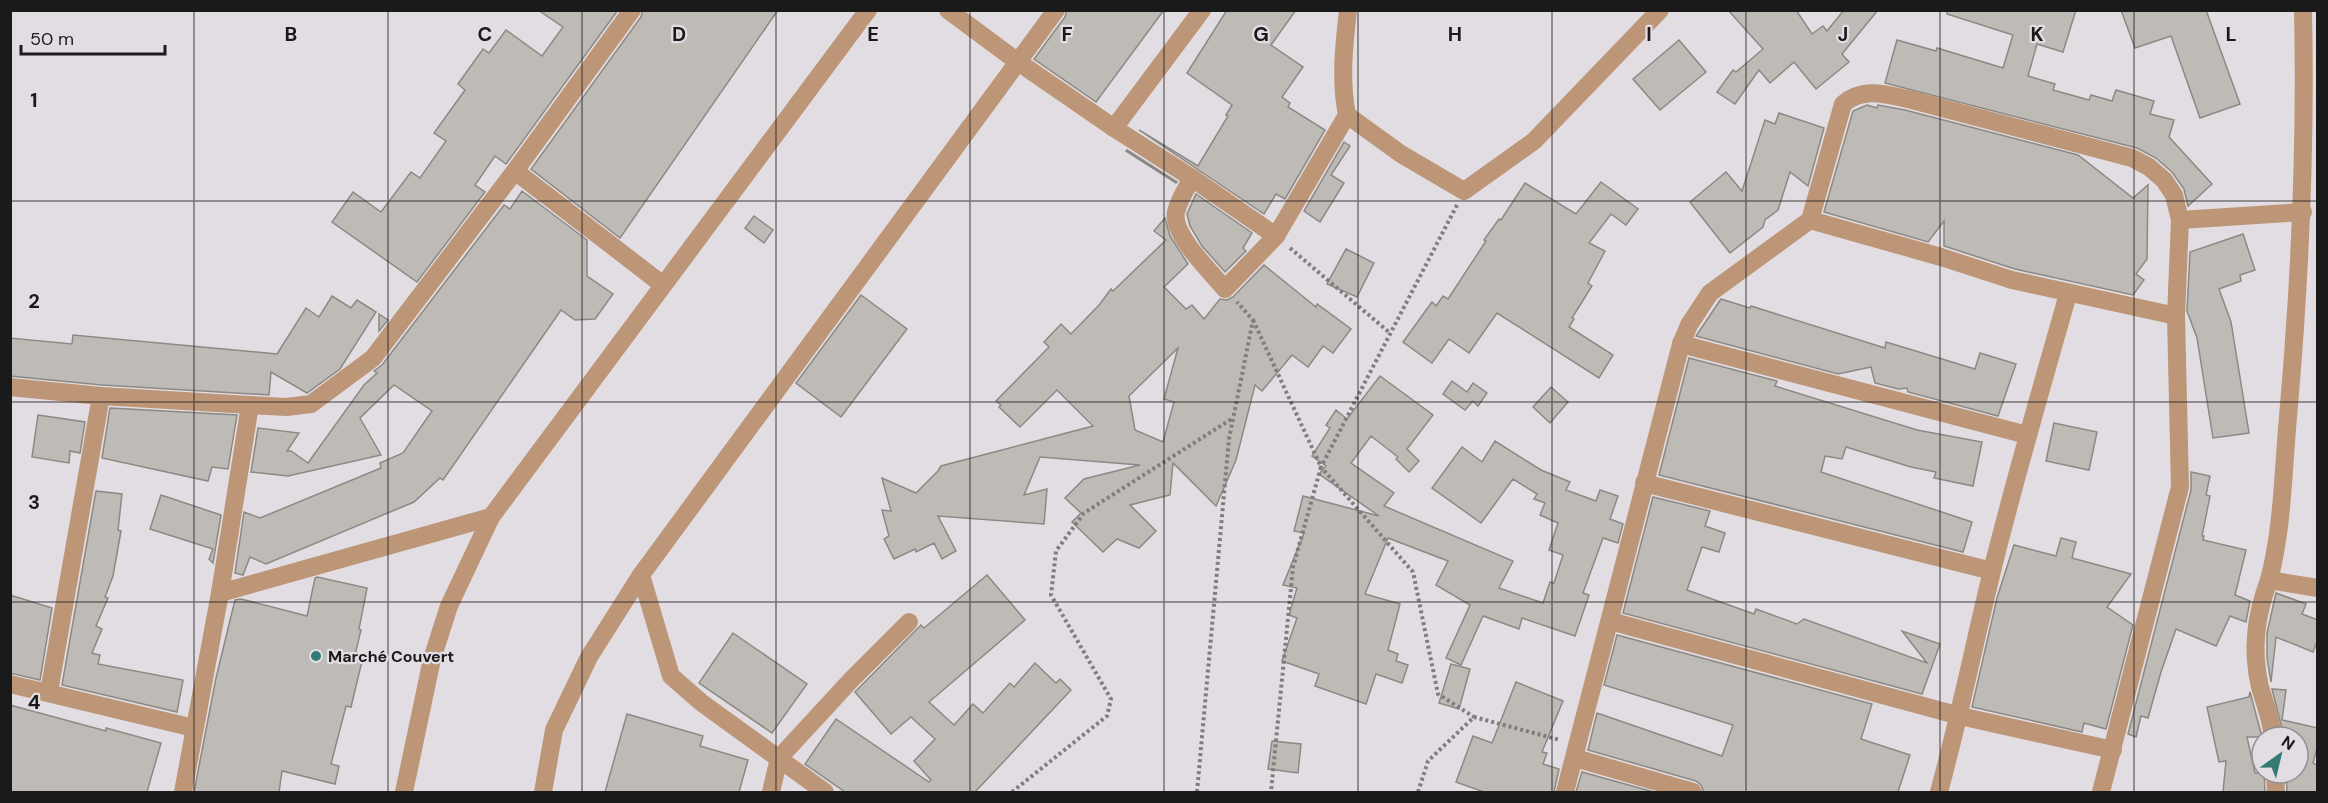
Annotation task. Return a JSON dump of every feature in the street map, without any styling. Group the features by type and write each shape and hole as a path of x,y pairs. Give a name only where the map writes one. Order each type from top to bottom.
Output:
{"street":[{"path":"10,387 101,396 250,405 286,407 311,404 373,358 515,171 632,10"},
{"path":"404,792 432,659 449,606 491,517 868,10"},
{"path":"948,10 1114,129 1192,178 1276,236"},
{"path":"543,792 554,730 589,657 641,574 1056,10"},
{"path":"1114,129 1202,10"},
{"path":"1348,10 1342,69 1343,97 1347,115 1401,154 1464,191 1534,141 1660,10"},
{"path":"2272,725 2260,687 2255,648 2257,617 2269,580 2277,541 2294,357 2303,212 2305,95 2303,10"},
{"path":"1565,792 1644,483 1681,344 1689,325 1710,293 1810,220 1843,104 1859,94 1875,92 2132,158 2164,180 2174,195 2180,220 2176,316 2180,487 2101,792"},
{"path":"1192,178 1175,214 1177,227 1183,238 1225,289 1276,236 1347,115"},
{"path":"515,171 663,285"},
{"path":"2180,220 2303,212"},
{"path":"1810,220 1941,256 2012,280 2176,316"},
{"path":"1940,792 1960,716 1992,571 2027,435 2068,294"},
{"path":"1681,344 2027,435"},
{"path":"49,692 101,396"},
{"path":"183,792 220,593 250,405"},
{"path":"1644,483 1992,571"},
{"path":"220,593 491,517"},
{"path":"641,574 671,676 702,703 825,792"},
{"path":"2269,580 2318,588"},
{"path":"1610,621 1960,716 2113,750"},
{"path":"771,792 779,758 852,679 909,622"},
{"path":"10,684 194,728"},
{"path":"1576,751 1693,792"}],"path":[{"path":"1271,792 1293,567 1321,467 1464,191"},
{"path":"1276,236 1390,333"},
{"path":"1225,289 1253,320 1321,467 1413,572 1438,694 1474,717 1576,751"},
{"path":"1197,792 1229,440 1253,320"},
{"path":"1012,792 1107,716 1110,708 1111,699 1051,595 1056,551 1084,513 1233,418"},
{"path":"1418,792 1428,761 1474,717"}],"building":[{"path":"538,10 618,10 506,164 495,156 475,185 485,192 417,282 332,222 353,192 381,212 411,172 420,178 446,141 434,133 465,90 458,84 483,49 489,53 506,30 542,56 563,27"},
{"path":"643,10 778,10 620,238 531,169 641,17"},
{"path":"1067,10 1164,10 1096,102 1034,59 1065,17"},
{"path":"1227,10 1296,10 1271,45 1303,67 1282,97 1290,103 1288,107 1325,130 1285,199 1276,194 1264,214 1139,130 1198,166 1228,116 1226,115 1232,105 1187,73"},
{"path":"1728,10 1796,10 1812,34 1823,26 1827,31 1844,10 1878,10 1842,54 1849,62 1816,89 1794,62 1770,83 1759,70 1735,104 1717,92 1733,70 1736,72 1763,49"},
{"path":"1947,10 2076,10 2063,52 2037,44 2028,76 2055,84 2053,90 2089,100 2091,95 2112,101 2116,90 2154,101 2150,114 2174,120 2169,137 2212,184 2188,206 2184,189 2172,172 2156,158 2137,148 1885,83 1897,40 1936,51 1937,48 2003,68 2013,35 1947,14"},
{"path":"2121,10 2206,10 2240,104 2200,118 2171,36 2135,48"},
{"path":"1679,40 1706,72 1660,110 1633,79"},
{"path":"1867,105 1905,110 2078,155 2133,198 2148,185 2147,259 2136,274 2144,280 2133,295 2015,269 1944,246 1944,221 1928,242 1824,212 1853,111"},
{"path":"1779,113 1824,128 1808,186 1790,172 1778,210 1765,220 1763,227 1730,253 1690,202 1726,172 1742,191 1765,120 1775,124"},
{"path":"1344,142 1350,146 1331,175 1344,183 1320,222 1304,211"},
{"path":"1127,150 1177,182 1126,151"},
{"path":"1601,182 1638,209 1626,225 1611,214 1589,243 1605,251 1588,283 1592,286 1569,327 1613,355 1599,378 1497,313 1469,353 1449,339 1432,363 1403,342 1432,302 1436,306 1443,296 1448,299 1486,241 1484,240 1499,219 1501,220 1525,183 1576,214"},
{"path":"522,191 587,240 587,276 613,294 595,319 575,320 561,310 443,480 440,478 414,502 266,564 250,557 243,575 235,573 244,512 260,518 381,468 380,463 403,453 432,411 394,385 360,418 381,455 288,476 251,472 258,428 299,433 287,451 291,451 308,463 364,385 377,373 374,371 382,365 504,205 510,209"},
{"path":"1196,194 1252,233 1243,248 1246,251 1225,272 1202,246 1190,226 1187,214"},
{"path":"754,216 773,230 764,243 745,228"},
{"path":"1165,218 1170,236 1188,264 1164,287 1186,309 1192,305 1204,319 1220,299 1227,300 1233,297 1264,265 1316,307 1317,304 1351,329 1333,353 1323,346 1308,367 1292,355 1262,391 1255,385 1236,460 1216,506 1173,463 1170,495 1130,505 1156,531 1139,548 1117,539 1103,552 1072,522 1081,513 1065,498 1084,479 1140,465 1040,457 1024,495 1047,489 1044,524 938,516 956,551 942,559 934,543 894,559 884,539 889,536 882,510 891,511 882,478 916,493 941,466 1093,426 1057,390 1020,427 999,407 1001,405 996,401 1049,347 1044,342 1061,324 1071,334 1111,289 1113,291 1166,240 1154,231","holes":["1178,348 1164,399 1174,402 1163,442 1135,430 1129,396"]},
{"path":"2243,234 2255,270 2240,275 2241,281 2219,289 2231,322 2249,433 2213,438 2197,338 2187,311 2190,252"},
{"path":"1346,249 1374,263 1357,297 1327,284"},
{"path":"861,295 907,329 841,417 796,383"},
{"path":"332,296 351,308 357,300 376,312 340,369 307,393 271,372 269,395 102,385 10,376 10,338 72,344 73,335 277,354 306,308 319,317"},
{"path":"1721,299 1750,308 1751,306 1885,348 1886,342 1975,369 1980,353 2016,364 1998,416 1908,392 1907,388 1898,389 1875,383 1871,367 1838,374 1696,336"},
{"path":"379,314 388,320 379,331"},
{"path":"1689,358 1777,381 1775,386 1917,430 1982,442 1973,486 1934,478 1936,472 1911,467 1846,447 1842,459 1825,456 1821,472 1972,522 1963,552 1659,475"},
{"path":"1380,376 1433,415 1407,449 1419,461 1409,472 1396,459 1398,457 1371,436 1351,463 1394,493 1384,506 1513,561 1499,588 1543,603 1550,582 1554,583 1563,555 1549,550 1558,523 1540,515 1545,503 1534,499 1537,494 1513,479 1481,523 1432,488 1462,447 1482,462 1495,441 1541,470 1570,482 1566,490 1596,501 1600,490 1618,496 1610,519 1623,524 1618,543 1603,538 1583,593 1589,595 1575,636 1522,618 1519,629 1483,616 1461,665 1446,658 1470,605 1436,585 1448,561 1388,538 1365,594 1400,604 1388,650 1398,654 1396,661 1408,665 1402,683 1376,674 1366,704 1315,686 1319,674 1282,661 1297,618 1289,615 1297,588 1283,585 1304,533 1294,531 1303,496 1379,516 1319,474 1326,466 1312,456 1330,428 1326,425 1336,410 1347,419"},
{"path":"1452,381 1467,392 1473,383 1487,393 1478,406 1473,401 1465,410 1443,394"},
{"path":"1551,387 1568,402 1550,423 1533,407"},
{"path":"110,408 237,415 228,469 212,467 208,481 102,458"},
{"path":"38,415 85,422 80,453 70,451 69,463 32,457"},
{"path":"2054,423 2097,432 2089,470 2046,461"},
{"path":"2191,472 2210,476 2206,495 2210,496 2203,540 2246,550 2235,595 2250,601 2246,622 2230,616 2216,646 2176,629 2148,718 2141,716 2136,737 2128,734 2191,490"},
{"path":"96,491 122,494 118,530 121,531 113,576 105,597 108,598 96,626 102,629 92,653 100,655 98,664 183,680 177,712 62,685"},
{"path":"161,495 221,515 213,563 209,559 213,549 150,529"},
{"path":"1653,497 1710,511 1705,526 1725,533 1719,552 1702,547 1687,590 1754,614 1756,609 1797,624 1804,619 1927,663 1902,631 1940,644 1922,694 1623,613"},
{"path":"2061,538 2076,542 2072,558 2131,574 2107,607 2133,625 2106,729 2084,723 2082,732 1972,707 1997,598 2014,545 2056,556"},
{"path":"987,575 1025,620 929,702 954,725 973,704 983,713 1010,683 1014,687 1035,663 1056,683 1060,679 1071,690 975,792 845,792 805,764 836,719 929,782 931,780 914,761 935,739 911,717 891,734 855,692 921,625 924,628"},
{"path":"317,577 367,588 355,655 363,657 351,707 346,706 331,764 339,766 335,784 282,771 279,792 194,792 216,678 235,600 241,599 307,616"},
{"path":"2276,593 2306,604 2302,614 2318,620 2318,639 2313,652 2276,637 2271,682 2267,658 2267,633"},
{"path":"10,595 52,608 40,680 10,673"},
{"path":"733,633 807,684 772,733 699,683"},
{"path":"1617,635 1872,704 1861,739 1910,755 1898,792 1704,792 1696,781 1588,750 1597,713 1722,756 1733,725 1604,685"},
{"path":"1451,664 1470,669 1459,709 1439,703"},
{"path":"1516,682 1563,701 1542,752 1547,753 1543,764 1559,769 1554,792 1484,792 1456,782 1473,736 1492,743"},
{"path":"2272,689 2286,690 2282,720 2304,725 2281,725"},
{"path":"2250,692 2259,725 2250,725 2250,737 2247,737 2250,750 2250,785 2265,785 2265,792 2223,792 2226,761 2219,762 2207,707 2249,697"},
{"path":"10,705 161,743 147,792 10,792"},
{"path":"627,714 703,736 700,746 748,760 739,792 605,792"},
{"path":"2310,726 2318,728 2318,744 2313,763 2318,766 2318,792 2287,792 2287,785 2310,785"},
{"path":"1272,741 1301,744 1298,773 1268,769"},
{"path":"1582,772 1654,792 1576,792"}],"place":[{"name":"Marché Couvert","path":"316,656"}]}
